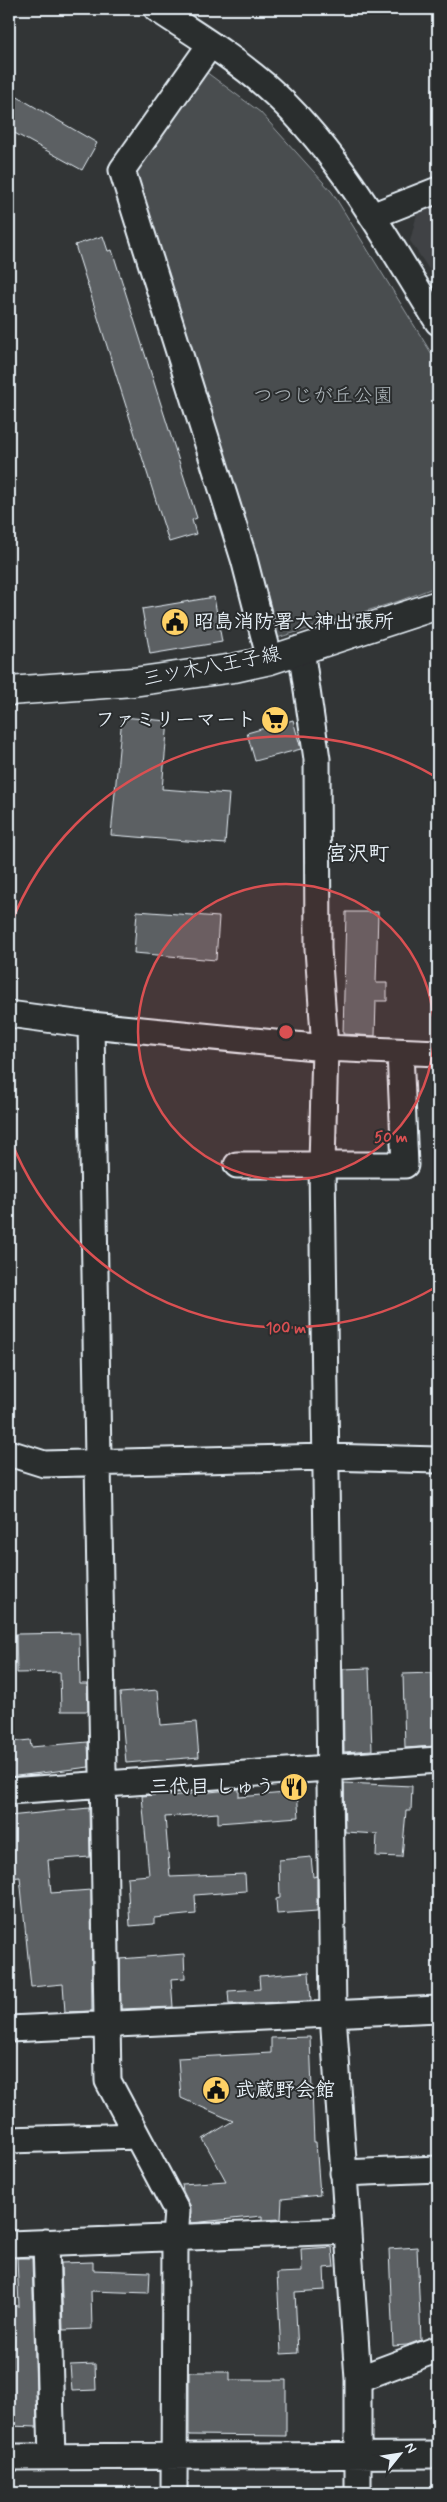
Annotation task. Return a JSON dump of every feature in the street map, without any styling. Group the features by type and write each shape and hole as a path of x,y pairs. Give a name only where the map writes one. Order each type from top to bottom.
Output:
{"main road":[{"name":"三ツ木八王子線","path":"9,691 133,682 234,668 270,660 438,605"}],"street":[{"path":"157,9 266,85 306,126 335,162 372,216 438,322"},
{"path":"210,45 122,170 244,559 270,660"},
{"path":"372,216 438,190"},
{"path":"301,649 317,759 318,949 325,1048 322,1164 333,2014 358,2379 360,2456 358,2493"},
{"path":"9,687 42,689"},
{"path":"9,702 42,689"},
{"path":"9,1014 91,1025 325,1048 438,1053"},
{"path":"91,1025 108,2081 177,2211 175,2237 174,2493"},
{"path":"237,1165 405,1165 400,1052"},
{"path":"9,1453 44,1464 326,1457 438,1460"},
{"path":"9,1791 438,1760"},
{"path":"9,2029 438,2009"},
{"path":"9,2140 137,2136"},
{"path":"343,2174 438,2169"},
{"path":"9,2244 348,2231"},
{"path":"46,2242 52,2457"},
{"path":"358,2379 438,2349"},
{"path":"9,2457 438,2456"}],"shaded area":[{"path":"438,199 438,283 410,241 419,206"}],"green space":[{"name":"つつじが丘公園","path":"202,69 260,112 332,192 438,364 438,586 399,601 277,638 136,174"}],"building":[{"path":"9,92 97,143 82,170 9,130"},
{"path":"103,236 108,251 112,250 197,518 192,520 196,534 169,542 75,245"},
{"path":"214,597 222,642 150,654 142,609"},
{"path":"122,717 168,721 162,789 229,794 225,844 111,835"},
{"path":"293,720 301,749 255,761 247,733"},
{"path":"137,911 219,917 216,960 134,953"},
{"path":"346,912 378,912 376,983 387,983 387,1001 376,1001 375,1036 343,1034"},
{"path":"79,1633 80,1684 87,1684 88,1711 61,1711 60,1672 17,1673 16,1634"},
{"path":"369,1668 372,1750 344,1752 343,1669"},
{"path":"432,1673 434,1746 405,1748 403,1674"},
{"path":"158,1690 161,1725 196,1722 199,1757 126,1763 120,1693"},
{"path":"30,1740 31,1747 88,1742 89,1767 9,1777 11,1742"},
{"path":"344,1783 412,1786 411,1811 406,1811 402,1857 376,1856 377,1834 345,1832"},
{"path":"239,1789 239,1797 297,1792 299,1817 218,1823 218,1813 165,1817 170,1877 245,1874 246,1891 195,1895 196,1914 154,1918 154,1924 130,1926 127,1877 149,1875 142,1796 169,1794 170,1796"},
{"path":"89,1808 90,1857 48,1860 51,1893 91,1890 92,2011 65,2012 63,1984 31,1987 20,1877 9,1878 9,1816"},
{"path":"311,1857 313,1877 317,1876 317,1911 277,1914 276,1899 280,1898 279,1860"},
{"path":"184,1954 185,1978 171,1979 173,2007 121,2009 120,1959"},
{"path":"309,1972 311,2001 229,2004 228,1991 260,1989 259,1976"},
{"path":"310,2037 314,2142 316,2142 320,2195 282,2199 281,2219 262,2220 262,2216 191,2223 190,2205 183,2191 182,2184 226,2181 203,2139 233,2121 181,2098 178,2058 271,2053 271,2038"},
{"path":"332,2247 334,2267 324,2268 325,2290 295,2292 298,2353 281,2354 277,2273 302,2272 301,2249"},
{"path":"417,2247 421,2340 407,2345 393,2346 389,2249"},
{"path":"17,2258 32,2258 37,2427 9,2426 10,2306 19,2306"},
{"path":"93,2262 93,2270 150,2272 149,2293 91,2291 92,2329 63,2330 61,2263"},
{"path":"95,2364 96,2390 72,2391 70,2365"},
{"path":"189,2372 230,2372 230,2380 286,2380 286,2436 189,2435"}],"place":[{"name":"昭島消防署大神出張所","path":"175,622"},
{"name":"ファミリーマート","path":"275,720"},
{"name":"三代目 しゅう","path":"294,1787"},
{"name":"武蔵野会館","path":"216,2090"}],"district":[{"name":"宮沢町","path":"358,854"}]}
